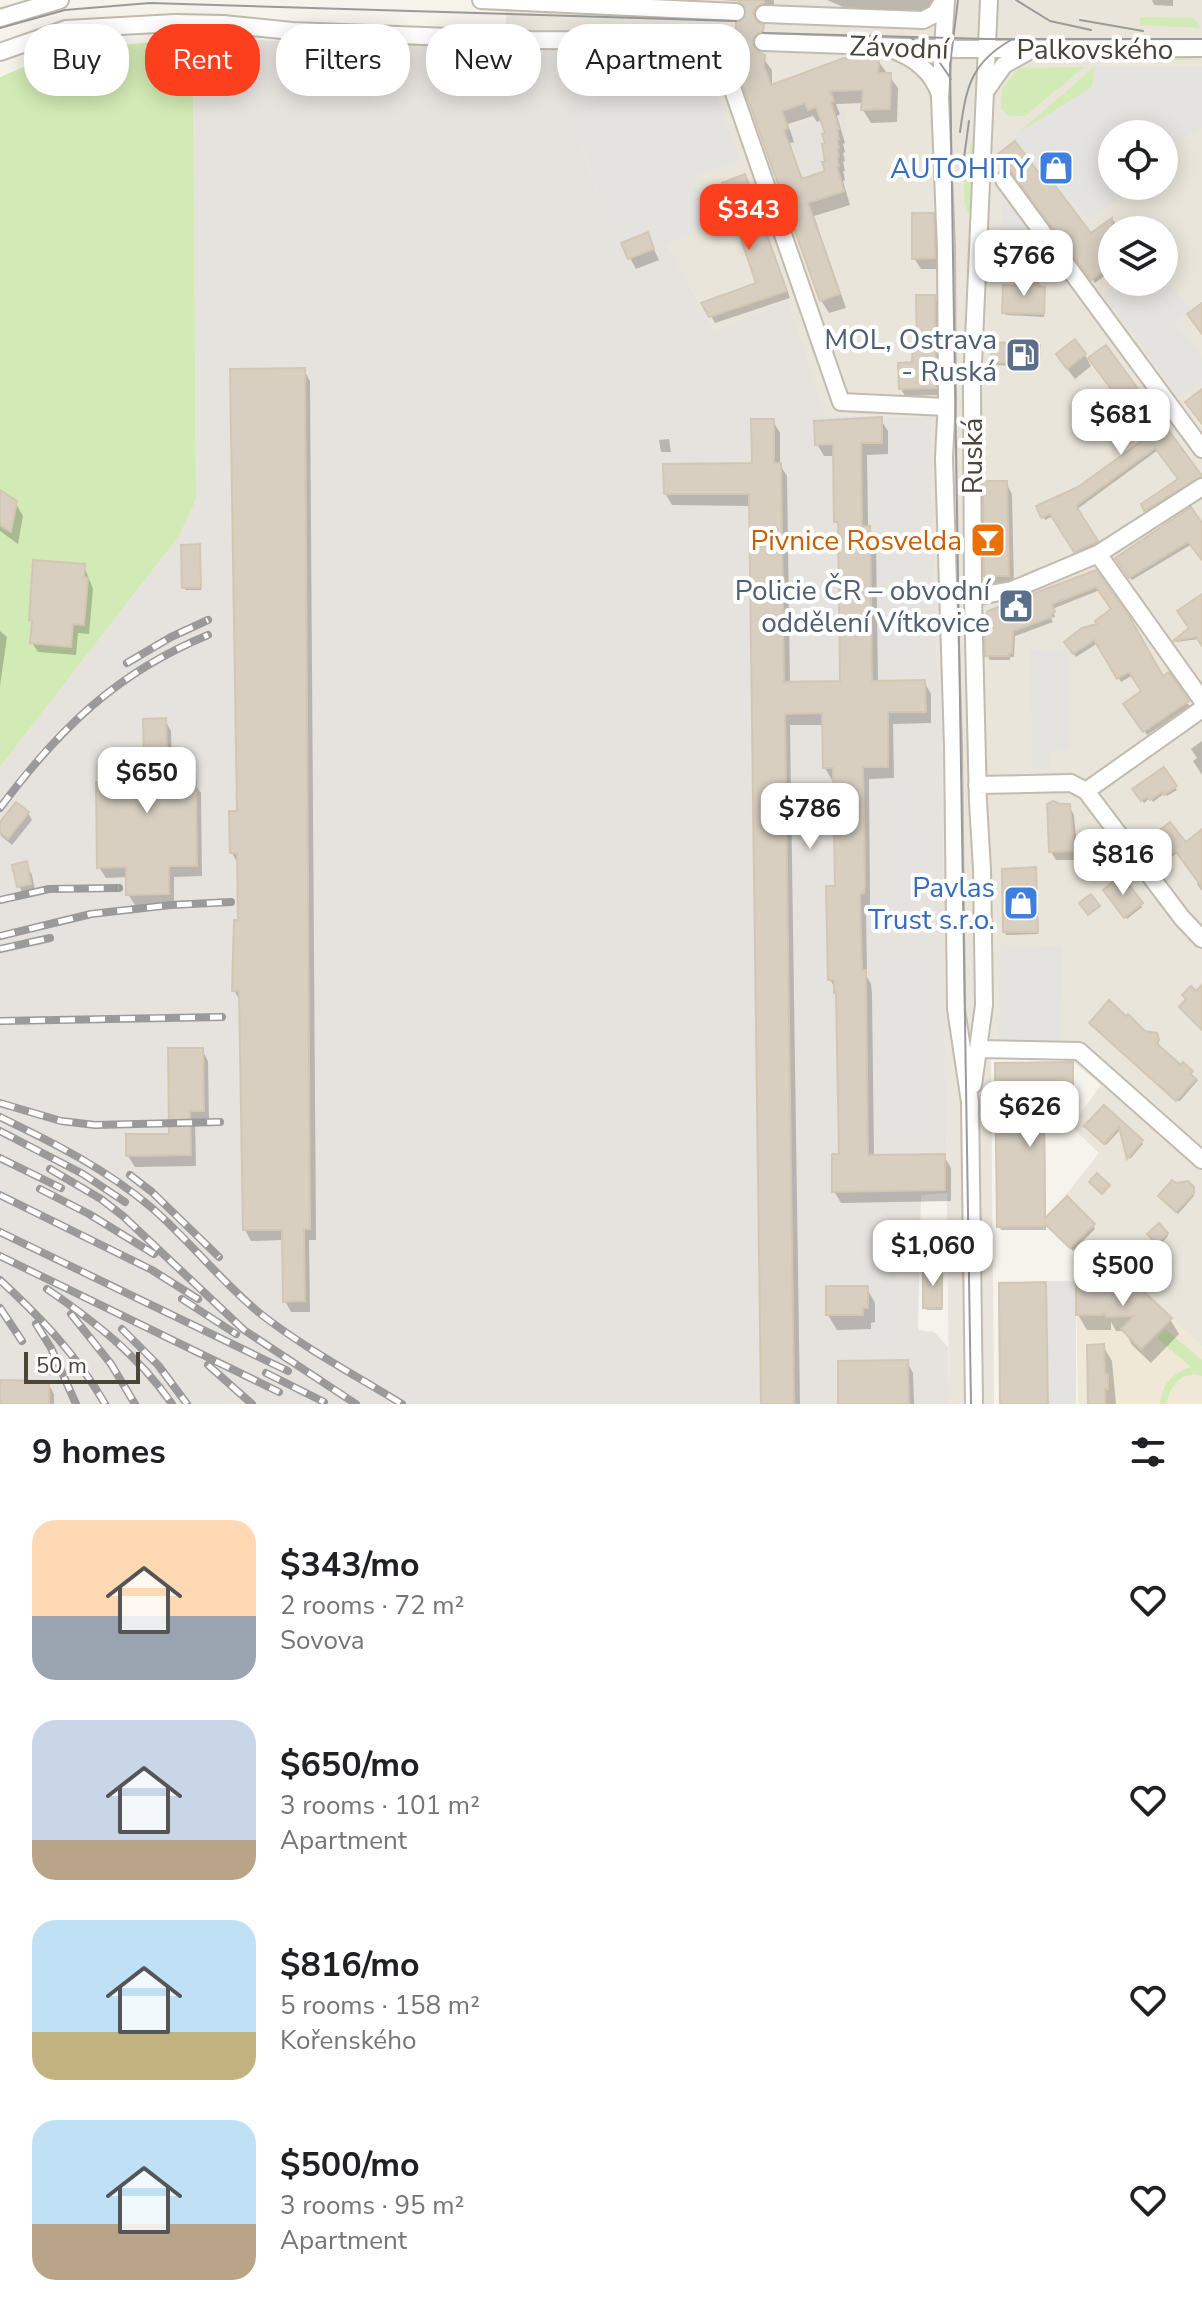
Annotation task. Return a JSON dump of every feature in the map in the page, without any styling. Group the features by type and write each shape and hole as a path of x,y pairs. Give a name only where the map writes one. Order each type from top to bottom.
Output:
{"street":[{"path":"0,18 60,0"},
{"path":"481,0 736,12"},
{"name":"Závodní","path":"764,14 915,20 935,14 945,0"},
{"name":"Ruská","path":"945,0 940,97 946,249 944,458 953,746 956,1009 970,1102 974,1404"},
{"name":"Ruská","path":"970,1102 984,1005 973,597 972,386 989,0"},
{"path":"915,20 932,25 943,42"},
{"path":"0,52 66,29 175,23 292,31 531,40 727,41 726,70 841,402 946,407"},
{"name":"Závodní","path":"763,42 878,47 943,42 963,49 987,50"},
{"path":"878,47 900,52 923,68 936,84 940,97"},
{"name":"Palkovského","path":"987,50 1202,48"},
{"path":"963,49 974,62 985,103"},
{"path":"985,103 989,84 1004,65 1036,49"},
{"path":"1004,180 1202,449"},
{"path":"973,597 1012,590 1098,554 1202,487"},
{"path":"1098,554 1202,700"},
{"path":"1086,791 1202,709"},
{"path":"977,785 1071,783 1086,791 1182,918 1202,939"},
{"path":"978,1049 1079,1051 1202,1160"}],"shaded area":[{"path":"507,0 1202,0 1202,1347 1136,1283 1076,1281 1076,1250 1069,1247 1094,1222 1066,1195 1099,1153 1071,1126 1101,1085 1065,1055 991,1058 994,1404 949,1404 942,714 936,649 931,417 824,415 715,331 660,232 541,93 541,24 506,24"},
{"path":"260,40 276,41 276,96 410,96 410,45 426,45 426,96 541,96 541,49 557,49 557,96 576,96 578,132 596,190 622,246 660,232 715,331 788,300 824,415 931,417 936,649 942,714 947,1193 921,1195 918,1330 934,1332 948,1347 949,1404 0,1404 0,767 179,536 196,500 193,96 260,96"},
{"path":"1095,66 1202,66 1202,127 1178,142 1178,120 1098,120 1098,200 1116,200 1089,222 1054,178 1067,166 1061,157 1040,173 1014,139 1017,134 1092,87"},
{"path":"576,96 717,96 740,160 694,177 715,225 666,245 660,232 622,247 596,190 578,132"},
{"path":"845,109 845,185 833,190 834,196 788,214 760,140"},
{"path":"1018,198 1052,245 999,268 1002,204"},
{"path":"1178,294 1191,309 1175,322 1202,358 1202,381 1180,398 1104,296"},
{"path":"884,422 926,422 926,466 916,465 917,651 879,655 876,461 885,450"},
{"path":"1067,649 1069,750 1049,751 1049,769 1032,769 1030,650"},
{"path":"923,776 926,901 886,902 883,777"},
{"path":"1000,945 1062,946 1060,1051 998,1050"},
{"path":"928,959 931,1134 881,1135 878,960"},
{"path":"905,1226 905,1342 868,1342 868,1227"},
{"path":"1046,1281 1076,1281 1076,1404 1047,1404"},
{"path":"1076,1282 1133,1282 1152,1298 1202,1347 1202,1404 1078,1404"}],"green space":[{"path":"1140,17 1194,18 1201,28 1140,25"},
{"path":"145,43 145,96 193,96 196,500 179,536 0,767 0,77 24,67 24,96 129,96 129,44"},
{"path":"1202,53 1199,60 1040,60 1025,55"},
{"path":"1095,66 1092,87 1017,134"},
{"path":"1084,67 1025,116 1010,116 1001,109 1002,89 1019,68"},
{"path":"971,143 975,143 972,208 968,212 964,188"},
{"path":"1165,1329 1202,1360 1202,1376 1183,1377 1174,1385 1167,1404 1160,1404 1170,1380 1191,1367 1157,1338"}],"building":[{"path":"737,0 764,0 753,14 758,23 764,25 763,31 754,36 752,42 757,51 765,55 764,66 771,85 844,58 879,59 878,73 891,73 890,109 861,110 863,90 830,91 839,129 837,167 844,191 808,203 840,294 820,301 747,96 750,96 750,24 736,23 745,19 747,12","holes":["805,103 808,110 816,107 825,133 822,134 825,171 802,179 784,130 788,128 782,111"]},
{"path":"1015,141 1039,173 1060,156 1068,165 1050,179 1091,233 1098,228 1098,275 1091,280 998,154"},
{"path":"745,174 787,291 709,317 701,303 756,283 722,183"},
{"path":"912,213 934,213 935,258 912,259"},
{"path":"648,232 654,249 628,259 621,243"},
{"path":"1024,279 1039,279 1038,286 1045,287 1044,314 1002,313 1003,285 1024,286"},
{"path":"916,295 935,295 936,388 899,389 898,363 912,362 913,344 917,344"},
{"path":"1202,303 1202,334 1187,314"},
{"path":"1075,339 1086,354 1067,369 1056,354"},
{"path":"992,342 1040,345 1039,365 991,362"},
{"path":"1106,345 1202,476 1144,511 1141,504 1178,479 1155,448 1076,506 1098,541 1074,552 1050,514 1041,518 1036,506 1078,487 1147,437 1088,358"},
{"path":"305,368 310,1229 304,1229 305,1301 283,1302 282,1230 243,1230 239,991 232,991 234,920 238,920 237,853 230,853 229,811 237,811 230,369"},
{"path":"1202,389 1202,424 1185,402"},
{"path":"882,417 882,443 861,443 862,526 870,526 872,681 925,680 926,712 888,712 888,767 863,767 865,885 864,893 860,894 862,970 866,970 868,1155 945,1154 945,1190 832,1192 832,1154 839,1154 836,992 834,980 828,980 826,886 835,886 833,768 823,768 822,713 785,714 794,1404 761,1404 749,494 664,494 663,464 752,463 751,419 774,419 774,463 781,463 784,682 840,681 838,522 834,522 833,444 815,445 814,421"},
{"path":"983,481 1007,481 1009,576 984,576"},
{"path":"0,490 17,501 11,532 0,525"},
{"path":"1191,507 1202,523 1202,560 1188,542 1129,578 1115,558"},
{"path":"200,544 201,588 182,588 181,545"},
{"path":"33,560 85,564 84,577 88,578 84,625 73,624 71,647 30,643"},
{"path":"1096,570 1129,616 1163,676 1169,672 1189,701 1143,732 1123,704 1141,691 1129,672 1117,679 1094,640 1073,654 1064,642 1082,628 1097,624 1095,621 1111,609 1096,587 1052,604 1055,612 1051,614 1052,617 1013,631 1012,653 1009,656 985,656 985,617 988,611"},
{"path":"1202,594 1202,646 1196,637 1173,641 1189,628 1177,611"},
{"path":"166,718 167,761 191,760 191,780 196,780 197,866 169,866 169,894 126,895 126,867 97,868 96,782 100,782 100,762 144,761 143,719"},
{"path":"1164,767 1177,786 1164,795 1162,792 1150,800 1147,797 1141,801 1132,789"},
{"path":"1053,801 1070,804 1074,851 1049,852 1047,804"},
{"path":"16,802 29,812 8,839 0,833 0,822"},
{"path":"1170,822 1186,842 1202,829 1202,887 1175,851 1166,858 1151,837"},
{"path":"27,861 31,884 17,887 12,865"},
{"path":"1036,867 1038,932 1003,932 1002,869"},
{"path":"1124,878 1143,903 1124,918 1103,890 1115,880 1117,883"},
{"path":"1091,894 1100,906 1088,915 1079,903"},
{"path":"1202,985 1202,1030 1179,1007 1186,999 1182,995 1191,986 1196,991"},
{"path":"1109,1000 1145,1031 1157,1033 1159,1040 1156,1043 1181,1065 1183,1062 1193,1071 1190,1074 1196,1079 1176,1101 1089,1023"},
{"path":"168,1048 203,1048 204,1111 190,1111 191,1155 126,1156 126,1134 169,1134"},
{"path":"1073,1062 1073,1086 1052,1086 1052,1120 1044,1120 1045,1218 1067,1196 1095,1224 1070,1248 1045,1224 997,1227 995,1063"},
{"path":"1104,1105 1143,1140 1127,1159 1119,1127 1104,1144 1084,1126"},
{"path":"1097,1173 1110,1185 1102,1194 1089,1182"},
{"path":"1172,1180 1176,1183 1188,1181 1194,1187 1194,1193 1176,1212 1158,1196"},
{"path":"1159,1223 1168,1233 1157,1244 1147,1234"},
{"path":"942,1267 942,1308 923,1308 923,1268"},
{"path":"1046,1282 1048,1404 1000,1404 999,1283"},
{"path":"1076,1282 1135,1283 1172,1318 1141,1349 1121,1329 1134,1316 1106,1317 1104,1312 1104,1315 1076,1315"},
{"path":"826,1286 868,1286 868,1308 863,1308 863,1315 826,1315"},
{"path":"1104,1344 1105,1374 1108,1374 1105,1404 1088,1404 1087,1345"},
{"path":"908,1360 909,1404 838,1404 838,1361"},
{"path":"0,1380 49,1381 49,1404 0,1404"}],"tunnel":[{"path":"736,12 764,14"},
{"path":"750,42 763,42"}],"tram line":[{"path":"958,0 950,65 971,1404"},
{"path":"1016,0 1050,21 1091,30"},
{"path":"0,28 65,10 150,3 736,21"},
{"path":"1080,20 1143,31"},
{"path":"763,33 987,39 1202,39"},
{"path":"910,37 934,54 951,79"},
{"path":"960,132 972,78 987,58 1011,40"},
{"path":"961,180 969,121"}],"railway":[{"path":"127,663 208,620"},
{"path":"0,808 44,753 92,706 145,667 208,635"},
{"path":"0,900 49,889 119,888"},
{"path":"0,936 91,914 231,902"},
{"path":"0,949 50,938"},
{"path":"0,1021 222,1017"},
{"path":"0,1103 61,1121 95,1125 220,1122"},
{"path":"0,1117 60,1147 116,1181 152,1208 262,1315 402,1404"},
{"path":"0,1131 83,1174 125,1202"},
{"path":"0,1158 61,1188"},
{"path":"50,1169 123,1216 244,1330 356,1404"},
{"path":"130,1175 152,1192 219,1257"},
{"path":"40,1189 89,1214 154,1254"},
{"path":"0,1195 152,1270 198,1299"},
{"path":"0,1232 288,1371"},
{"path":"0,1256 279,1392"},
{"path":"0,1280 57,1338 83,1369 105,1404"},
{"path":"47,1289 115,1340 145,1370 172,1404"},
{"path":"182,1299 236,1334"},
{"path":"0,1308 22,1341"},
{"path":"71,1314 111,1364 135,1404"},
{"path":"36,1324 51,1348 76,1404"},
{"path":"122,1329 158,1365 187,1404"},
{"path":"208,1365 252,1404"},
{"path":"266,1373 324,1402"}],"place":[{"name":"AUTOHITY","path":"1056,168"},
{"name":"MOL, Ostrava - Ruská","path":"1023,355"},
{"name":"Pivnice Rosvelda","path":"988,540"},
{"name":"Policie ČR – obvodní oddělení Vítkovice","path":"1016,606"},
{"name":"Pavlas Trust s.r.o.","path":"1021,903"}]}
